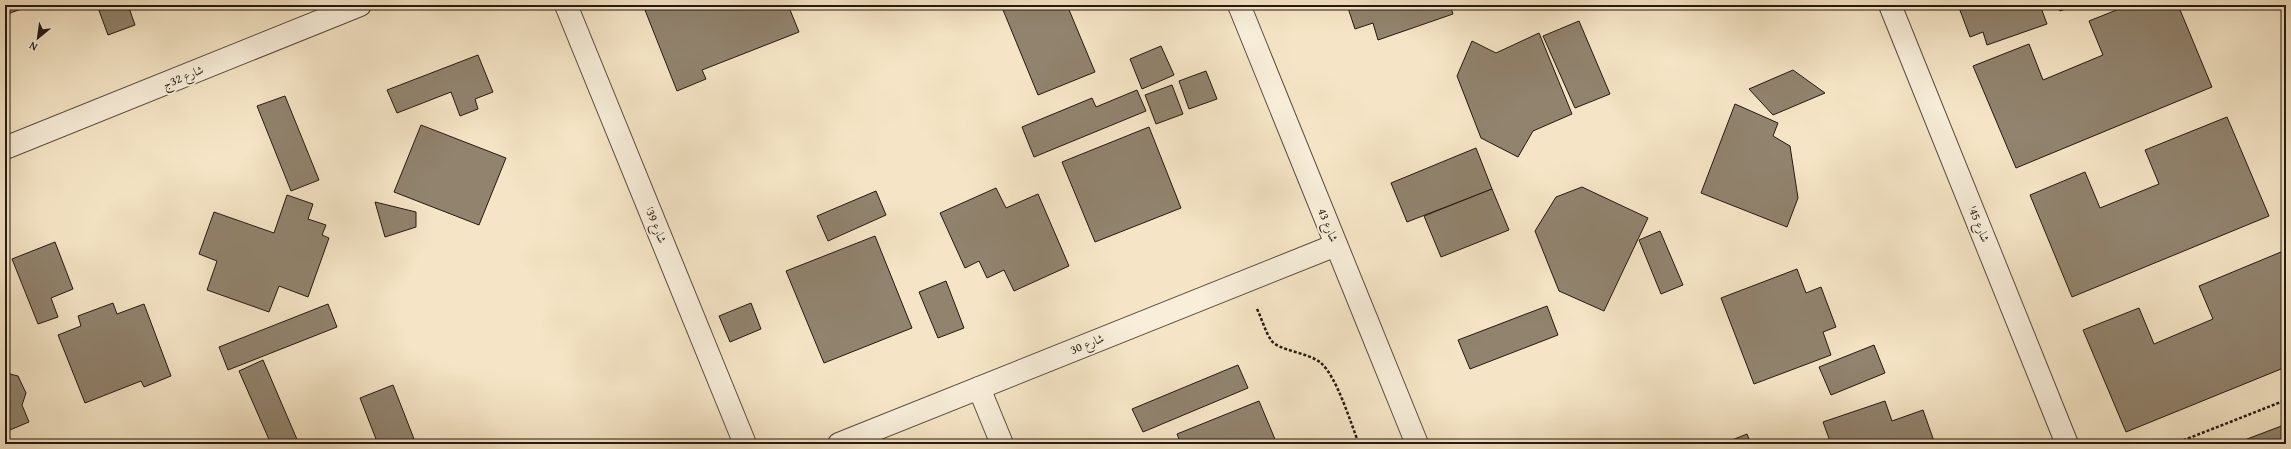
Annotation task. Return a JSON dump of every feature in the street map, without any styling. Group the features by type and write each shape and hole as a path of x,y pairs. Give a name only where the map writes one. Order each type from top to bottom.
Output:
{"street":[{"name":"شارع 32ج","path":"5,148 360,5"},
{"name":"شارع 39ا","path":"566,5 745,444"},
{"name":"شارع 43","path":"1239,5 1417,444"},
{"name":"شارع 45ا","path":"1890,5 2067,444"},
{"name":"شارع 30","path":"839,444 1336,245"},
{"path":"979,388 1002,444"}],"path":[{"path":"1245,281 1272,340 1278,346 1306,354 1322,364 1330,375 1359,444"},
{"path":"2174,444 2286,400"}],"building":[{"path":"5,5 32,5 5,15"},
{"path":"97,5 128,5 135,25 108,35"},
{"path":"643,5 788,5 799,32 702,70 706,79 677,91"},
{"path":"1001,5 1067,5 1095,72 1038,95"},
{"path":"1347,5 1450,5 1453,14 1378,40 1373,23 1355,29"},
{"path":"1958,5 2040,5 2047,24 1987,45 1983,32 1970,37"},
{"path":"2058,5 2076,5 2060,11"},
{"path":"2129,5 2178,5 2212,87 2016,168 1973,66 2029,44 2043,80 2103,55 2089,21"},
{"path":"1579,21 1610,94 1575,108 1543,36"},
{"path":"1539,33 1572,114 1533,131 1518,157 1481,138 1457,76 1472,41 1496,53"},
{"path":"1161,46 1174,75 1142,89 1130,59"},
{"path":"478,55 493,92 475,99 478,109 460,116 451,92 397,113 387,90"},
{"path":"1793,70 1825,93 1773,115 1749,89"},
{"path":"1206,71 1217,99 1189,109 1179,81"},
{"path":"1172,85 1183,114 1156,124 1145,95"},
{"path":"1137,90 1146,111 1034,157 1022,127 1092,98 1096,107"},
{"path":"285,96 319,180 291,191 257,106"},
{"path":"1735,104 1778,123 1773,136 1790,146 1798,198 1787,227 1701,193"},
{"path":"2227,117 2269,216 2072,297 2030,195 2085,172 2100,208 2159,184 2145,150"},
{"path":"421,125 506,158 479,225 394,192"},
{"path":"1149,127 1181,208 1095,242 1062,162"},
{"path":"1476,148 1492,189 1407,222 1391,183"},
{"path":"1582,187 1648,218 1604,311 1559,291 1535,231 1556,197"},
{"path":"996,188 1006,208 1038,194 1069,266 1014,291 1004,270 987,278 979,261 965,268 940,213"},
{"path":"1492,189 1509,230 1441,257 1424,216"},
{"path":"876,191 886,215 828,241 817,216"},
{"path":"287,195 313,204 308,219 326,225 322,235 329,238 308,297 279,286 269,312 207,290 217,261 199,254 214,212 274,233"},
{"path":"375,202 416,212 416,227 385,237"},
{"path":"1660,231 1683,285 1661,294 1639,240"},
{"path":"875,236 912,328 824,363 786,271"},
{"path":"55,242 73,289 51,298 58,317 38,324 12,259"},
{"path":"2281,252 2286,265 2286,367 2126,432 2083,330 2139,308 2154,344 2213,319 2199,286"},
{"path":"1797,269 1806,293 1821,287 1836,327 1823,332 1831,355 1754,384 1721,298"},
{"path":"946,281 964,328 938,338 919,292"},
{"path":"113,303 117,314 144,304 171,376 144,387 141,381 85,403 58,335 81,326 78,316"},
{"path":"751,303 761,329 730,342 719,316"},
{"path":"328,304 337,327 228,370 219,347"},
{"path":"1547,306 1558,335 1470,369 1458,340"},
{"path":"1874,345 1885,373 1831,395 1819,367"},
{"path":"263,360 299,444 271,444 239,371"},
{"path":"5,361 10,374 18,376 26,393 22,405 29,422 5,432"},
{"path":"1238,365 1248,388 1143,432 1132,409"},
{"path":"393,385 416,444 378,444 360,398"},
{"path":"1259,401 1277,444 1181,444 1177,434"},
{"path":"1885,401 1892,421 1923,410 1935,444 1831,444 1823,422"},
{"path":"2284,425 2286,444 2234,444"},
{"path":"1747,434 1751,444 1722,444"}]}
